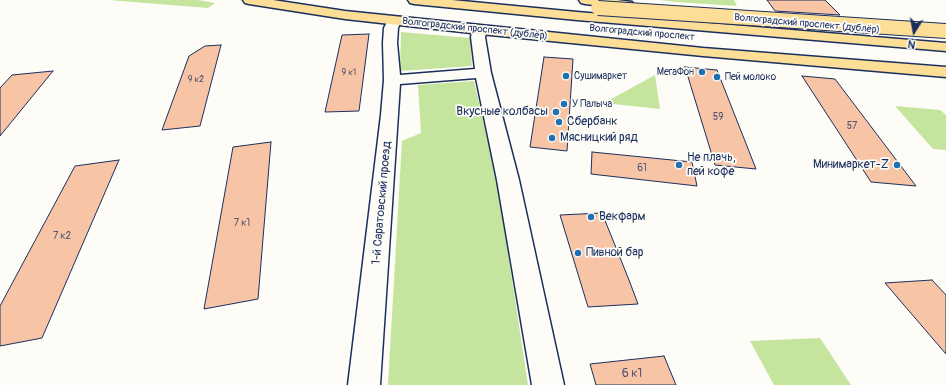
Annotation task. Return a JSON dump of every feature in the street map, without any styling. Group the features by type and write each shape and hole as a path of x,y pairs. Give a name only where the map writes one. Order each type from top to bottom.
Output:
{"main road":[{"name":"Волгоградский проспект (дублёр)","path":"249,0 391,14 480,30 703,52 944,59"},
{"name":"Волгоградский проспект","path":"414,0 885,43 944,59"},
{"path":"500,0 946,31"},
{"name":"Волгоградский проспект (дублёр)","path":"585,0 753,20 946,36"},
{"name":"Волгоградский проспект (дублёр)","path":"669,9 785,30 885,43"},
{"name":"Волгоградский проспект","path":"391,14 944,59"}],"street":[{"name":"1-й Саратовский проезд","path":"364,385 390,123 392,80 391,14"},
{"path":"480,30 478,37 483,72 509,185 548,385"},
{"path":"392,80 483,72"}],"green space":[{"path":"108,0 198,0 215,3 208,8"},
{"path":"660,0 734,0 737,6 676,2"},
{"path":"401,32 470,38 472,66 400,71"},
{"path":"655,75 660,109 604,103"},
{"path":"474,81 497,180 528,385 388,385 402,141 421,133 418,85"},
{"path":"895,106 940,110 946,115 946,150 933,149"},
{"path":"820,338 851,385 774,385 750,341"}],"building":[{"path":"767,0 825,0 840,15 775,11"},
{"path":"369,34 359,111 325,112 342,35"},
{"path":"221,45 200,126 162,130 189,56 205,46"},
{"path":"544,57 573,59 567,151 530,147"},
{"path":"685,67 717,70 756,169 715,165"},
{"path":"53,71 0,136 0,88 12,75"},
{"path":"802,76 835,79 916,186 871,182"},
{"path":"271,142 258,299 204,309 233,147"},
{"path":"592,152 692,162 697,186 591,174"},
{"path":"119,160 42,338 0,346 0,306 75,166"},
{"path":"602,213 638,304 588,307 560,215"},
{"path":"932,280 946,295 946,354 885,283"},
{"path":"664,356 676,385 596,385 590,364"}],"place":[{"name":"МегаФон","path":"702,72"},
{"name":"Сушимаркет","path":"566,76"},
{"name":"Пей молоко","path":"717,77"},
{"name":"У Палыча","path":"564,104"},
{"name":"Вкусные колбасы","path":"556,112"},
{"name":"Сбербанк","path":"559,122"},
{"name":"Мясницкий ряд","path":"552,138"},
{"name":"Не плачь, пей кофе","path":"679,165"},
{"name":"Минимаркет-Z","path":"897,165"},
{"name":"Векфарм","path":"591,217"},
{"name":"Пивной бар","path":"578,253"}]}
